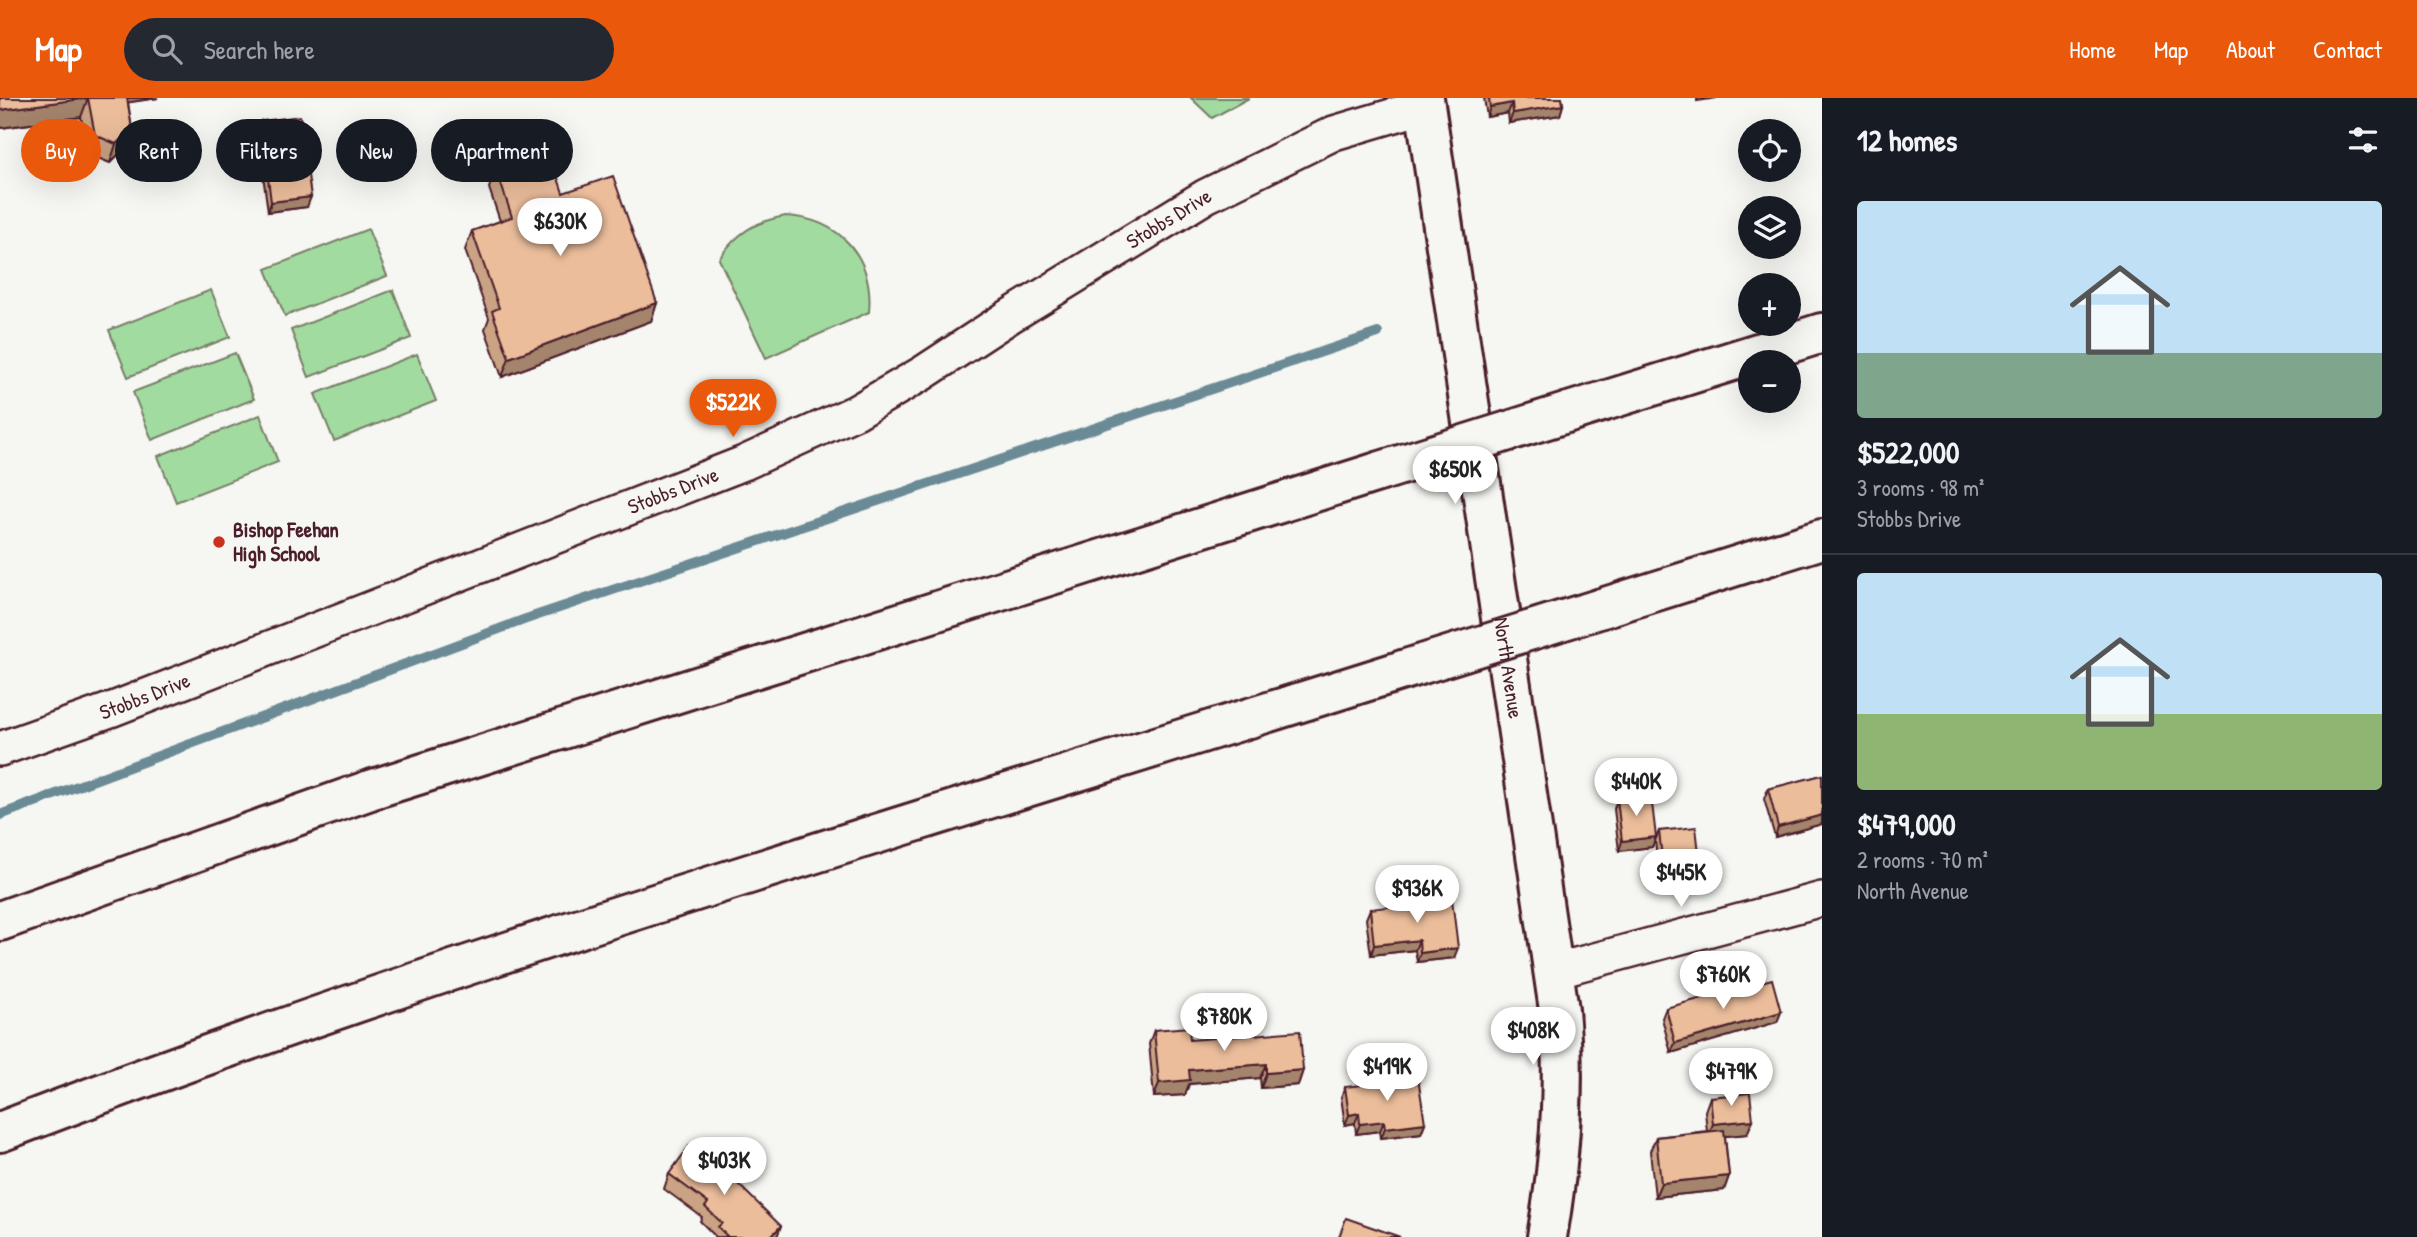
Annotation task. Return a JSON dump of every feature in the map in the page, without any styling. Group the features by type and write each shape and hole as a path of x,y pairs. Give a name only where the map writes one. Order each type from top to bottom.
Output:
{"main road":[{"name":"North Avenue","path":"1424,102 1554,971 1564,1083 1557,1180 1548,1237"},
{"path":"0,921 160,862 393,783 1822,333"},
{"path":"0,1132 203,1057 440,975 1822,540"}],"street":[{"name":"Stobbs Drive","path":"0,749 113,709 744,463 856,412 1206,196 1334,133 1424,102"},
{"path":"1554,971 1822,900"}],"green space":[{"path":"1191,98 1249,98 1212,118"},
{"path":"786,216 822,225 850,244 866,274 869,312 766,358 719,259 740,235 765,221"},
{"path":"368,229 387,276 285,316 266,269"},
{"path":"211,290 230,337 128,377 109,330"},
{"path":"393,290 411,338 309,377 291,330"},
{"path":"235,353 254,399 152,440 133,392"},
{"path":"417,354 436,401 334,441 315,394"},
{"path":"260,415 278,462 176,502 158,456"}],"building":[{"path":"0,98 88,98 0,110"},
{"path":"88,98 127,98 130,119 115,119 115,144 101,138 101,119 92,119"},
{"path":"1489,98 1562,98 1563,105 1513,113 1512,103 1490,107"},
{"path":"300,116 300,119 277,119"},
{"path":"613,176 657,303 509,358 492,311 499,308 472,231 512,217 500,182 559,182 563,193"},
{"path":"269,182 309,182 311,197 271,202"},
{"path":"1822,775 1822,815 1778,827 1768,789"},
{"path":"1651,795 1656,837 1622,841 1617,799"},
{"path":"1696,827 1700,862 1663,866 1659,831"},
{"path":"1452,899 1458,948 1420,953 1419,940 1374,945 1370,909"},
{"path":"1772,979 1781,1012 1675,1043 1666,1008"},
{"path":"1189,1027 1190,1040 1300,1031 1303,1070 1266,1073 1266,1064 1189,1070 1190,1080 1159,1083 1154,1030"},
{"path":"1418,1078 1425,1123 1385,1128 1384,1121 1360,1124 1359,1113 1349,1115 1345,1087"},
{"path":"1750,1093 1753,1120 1713,1124 1710,1097"},
{"path":"1724,1130 1729,1176 1661,1183 1656,1137"},
{"path":"690,1145 735,1181 781,1226 770,1237 725,1237 727,1236 718,1227 722,1223 705,1207 708,1203 669,1174"},
{"path":"1346,1218 1400,1237 1339,1237"}],"waterway":[{"path":"0,815 526,619 1378,333"}],"place":[{"name":"Bishop Feehan High School","path":"219,542"}]}
